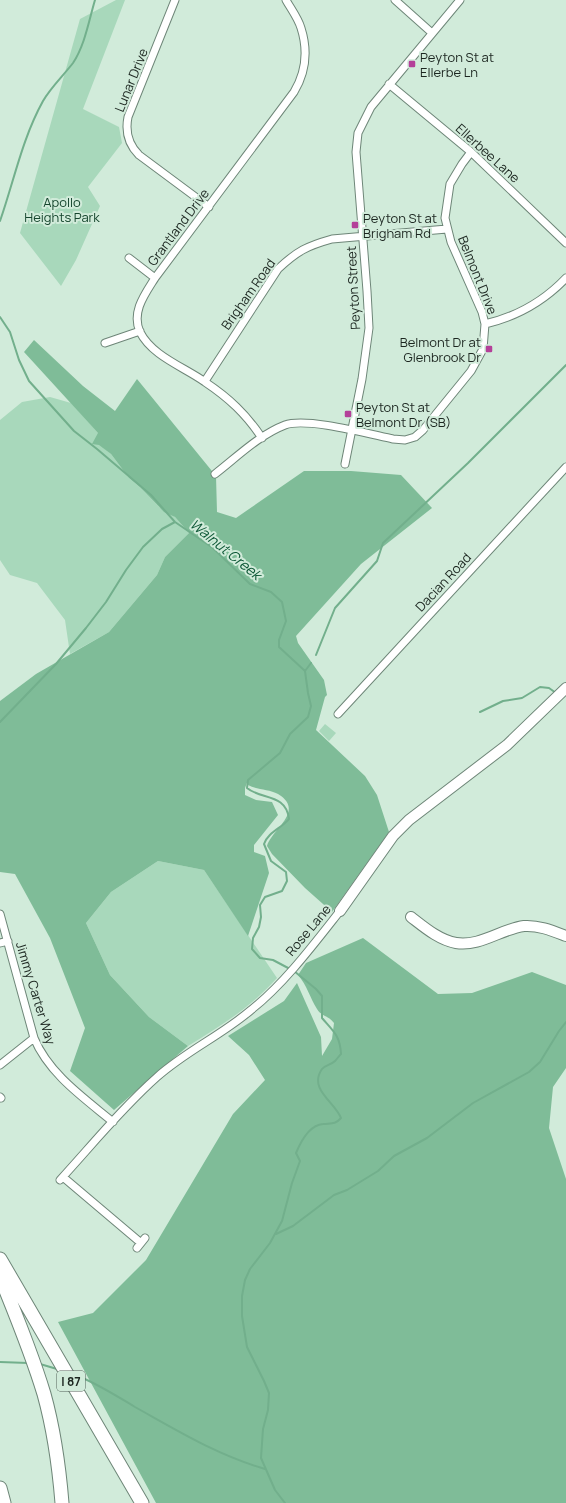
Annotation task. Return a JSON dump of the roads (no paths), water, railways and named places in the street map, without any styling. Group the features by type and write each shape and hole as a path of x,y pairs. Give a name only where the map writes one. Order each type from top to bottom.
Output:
{"highway":[{"name":"I 87","path":"0,1259 142,1503"},
{"path":"0,1276 31,1355 44,1394 59,1465 62,1503"},
{"path":"0,1488 4,1503"}],"street":[{"name":"Lunar Drive","path":"175,0 128,117 126,130 131,145 139,155 209,207"},
{"name":"Grantland Drive","path":"140,331 138,322 138,306 144,294 294,92 300,81 305,65 305,47 301,27 286,0"},
{"path":"395,0 432,33"},
{"name":"Peyton Street","path":"345,464 362,379 369,328 368,291 362,237 356,152 358,133 371,107 460,0"},
{"name":"Ellerbee Lane","path":"389,84 471,152 566,243"},
{"name":"Belmont Drive","path":"215,474 262,438 285,425 297,422 314,423 405,440 414,437 423,430 471,371 483,349 485,324 477,299 451,242 445,218 450,184 471,152"},
{"name":"Brigham Road","path":"204,381 278,269 294,254 316,243 326,241 447,229"},
{"path":"129,258 155,278"},
{"path":"485,324 499,321 526,308 543,298 566,278"},
{"path":"105,343 140,331 151,346 162,355 204,381 231,402 244,414 262,438"},
{"name":"Dacian Road","path":"338,714 566,467"},
{"name":"Rose Lane","path":"141,1243 62,1179 113,1122 158,1076 252,1010 284,978 340,911 393,836 408,820 507,745 566,688"},
{"name":"Jimmy Carter Way","path":"0,914 38,1049 54,1071 113,1122"},
{"path":"411,917 442,938 460,944 472,942 525,926 543,928 566,936"},
{"path":"0,943 8,941"},
{"path":"0,1066 34,1038"}],"waterway":[{"path":"0,221 29,130 46,96 77,56 84,40 95,0"},
{"name":"Walnut Creek","path":"0,317 10,332 19,360 29,381 74,431 151,495 175,522 213,548 250,584 271,592 282,602 286,621 279,640 279,647 305,671 311,706 308,717 290,734 280,753 248,780 247,788 253,792 278,801 287,811 289,819 272,833 264,844 271,861 286,872 287,881 282,891 265,897 260,905 261,917 259,927 253,938 252,949 260,958 273,960 290,969"},
{"path":"316,655 335,608 377,561 383,543 468,463 566,365"},
{"path":"0,722 56,664 86,628 106,602 126,570 143,547 162,529 175,522"},
{"path":"305,671 311,663"},
{"path":"480,712 503,701 522,698 540,687 549,688 556,693"},
{"name":"Walnut Creek","path":"285,1503 275,1490 261,1458 263,1429 268,1410 269,1393 247,1347 242,1316 242,1296 245,1280 250,1269 270,1243 282,1221 292,1183 300,1161 296,1153 300,1144 306,1134 314,1127 323,1124 335,1123 341,1118 320,1089 318,1083 322,1069 333,1062 341,1054 339,1042 333,1030 322,1018 322,996 316,989 294,971"},
{"path":"276,1234 293,1226 334,1195 347,1190 378,1171 394,1156 427,1138 473,1103 529,1072 540,1062 566,1022"},
{"path":"0,1362 28,1363"},
{"path":"40,1364 57,1369"},
{"path":"73,1374 112,1393 214,1450 265,1469"}],"place":[{"name":"Peyton St at Ellerbe Ln","path":"412,64"},
{"name":"Peyton St at Brigham Rd","path":"355,225"},
{"name":"Belmont Dr at Glenbrook Dr","path":"489,349"},
{"name":"Peyton St at Belmont Dr (SB)","path":"348,414"}],"park label":[{"name":"Apollo Heights Park","path":"62,210"}]}
